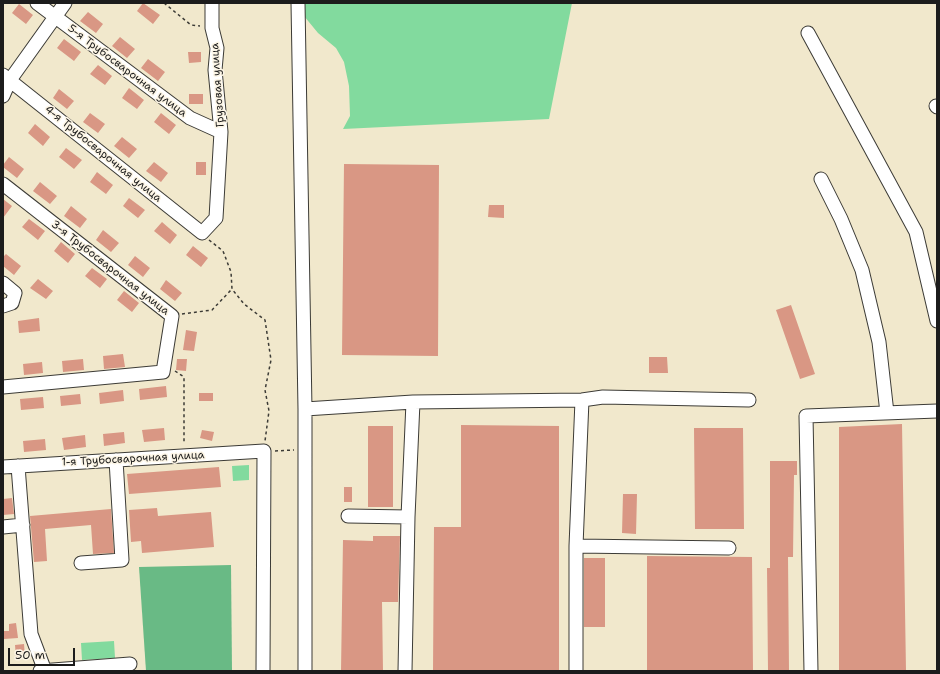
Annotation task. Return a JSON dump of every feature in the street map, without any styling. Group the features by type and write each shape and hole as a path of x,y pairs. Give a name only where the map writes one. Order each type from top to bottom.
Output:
{"street":[{"name":"5-я Трубосварочная улица","path":"37,3 190,118 221,132"},
{"path":"5,87 65,3"},
{"name":"Грузовая улица","path":"202,233 216,218 221,132 215,70 217,48 212,28 212,3"},
{"path":"298,3 305,409 305,671"},
{"path":"808,33 916,232 937,321"},
{"name":"4-я Трубосварочная улица","path":"5,87 202,233"},
{"path":"821,179 841,218 862,270 879,342 887,413"},
{"name":"3-я Трубосварочная улица","path":"3,184 172,316 164,369"},
{"path":"3,283 15,293 12,303 3,306"},
{"path":"3,387 164,369"},
{"path":"305,409 413,402 582,400 603,397 749,400"},
{"path":"576,671 576,546 582,400"},
{"path":"406,671 408,517 413,402"},
{"path":"811,671 806,416 937,411"},
{"path":"263,671 270,451"},
{"name":"1-я Трубосварочная улица","path":"3,468 270,451"},
{"path":"81,563 122,560 116,460"},
{"path":"18,466 31,634 45,671"},
{"path":"348,516 408,517"},
{"path":"3,527 23,525"},
{"path":"576,546 729,548"},
{"path":"40,671 130,664"}],"path":[{"path":"164,3 191,25 212,28"},
{"path":"202,233 223,251 232,272 232,289 244,304 265,320 270,360 265,390 269,411 270,451 287,451"},
{"path":"172,316 212,310 232,289"},
{"path":"164,369 184,377 184,456"}],"green space":[{"path":"304,3 572,3 549,119 343,129 350,116 349,86 344,62 336,48 318,33 304,16"},
{"path":"249,465 249,480 233,481 232,466"},
{"path":"231,565 232,671 146,671 139,567"},
{"path":"114,641 115,658 82,660 81,643"}],"building":[{"path":"143,3 160,15 153,24 137,11"},
{"path":"19,4 33,15 26,24 12,13"},
{"path":"88,12 103,24 96,33 80,21"},
{"path":"120,37 135,49 127,58 112,46"},
{"path":"64,39 81,52 74,61 57,48"},
{"path":"188,52 201,52 201,62 189,63"},
{"path":"148,59 165,72 158,81 141,68"},
{"path":"98,65 112,76 105,85 90,74"},
{"path":"129,88 144,100 137,109 122,98"},
{"path":"59,89 74,101 67,109 53,98"},
{"path":"189,94 203,94 203,104 189,104"},
{"path":"90,113 105,124 98,133 83,122"},
{"path":"161,113 176,125 169,134 154,122"},
{"path":"35,124 50,137 43,146 28,133"},
{"path":"122,137 137,149 129,158 114,146"},
{"path":"66,148 82,160 74,169 59,157"},
{"path":"9,157 24,169 17,178 3,167"},
{"path":"154,162 168,173 161,182 146,171"},
{"path":"196,162 206,162 206,175 196,175"},
{"path":"344,164 439,165 438,356 342,355"},
{"path":"97,172 113,185 106,194 90,182"},
{"path":"40,182 57,196 50,204 33,191"},
{"path":"129,198 145,210 138,218 123,206"},
{"path":"3,199 12,206 3,218"},
{"path":"489,205 504,205 504,218 488,217"},
{"path":"71,206 87,219 80,228 64,216"},
{"path":"29,219 45,231 38,240 22,227"},
{"path":"162,222 177,235 170,244 154,231"},
{"path":"103,230 119,243 111,252 96,240"},
{"path":"61,242 75,254 68,263 54,251"},
{"path":"193,246 208,258 201,267 186,255"},
{"path":"6,254 21,266 14,275 3,266 3,257"},
{"path":"135,256 150,268 143,277 128,265"},
{"path":"92,268 107,279 100,288 85,276"},
{"path":"38,279 53,291 46,299 30,288"},
{"path":"166,280 182,293 175,301 160,289"},
{"path":"124,291 139,303 132,312 117,300"},
{"path":"791,305 815,374 800,379 776,310"},
{"path":"39,318 40,331 19,333 18,321"},
{"path":"186,330 197,332 194,351 183,350"},
{"path":"123,354 125,367 104,369 103,356"},
{"path":"649,357 667,357 668,373 649,373"},
{"path":"83,359 84,370 63,372 62,361"},
{"path":"177,359 187,359 186,371 176,370"},
{"path":"42,362 43,373 24,375 23,364"},
{"path":"166,386 167,397 140,400 139,389"},
{"path":"123,390 124,401 100,404 99,393"},
{"path":"199,393 213,393 213,401 199,401"},
{"path":"80,394 81,404 61,406 60,396"},
{"path":"43,397 44,408 21,410 20,399"},
{"path":"902,424 906,671 839,671 839,427"},
{"path":"461,425 559,426 559,671 433,671 434,527 461,527"},
{"path":"368,426 393,426 393,507 368,507"},
{"path":"164,428 165,440 144,442 142,430"},
{"path":"694,428 743,428 744,529 695,529"},
{"path":"202,430 214,432 212,441 200,438"},
{"path":"124,432 125,443 104,446 103,434"},
{"path":"85,435 86,447 64,450 62,438"},
{"path":"45,439 46,450 24,452 23,441"},
{"path":"770,461 797,461 797,475 794,475 793,557 788,557 789,671 768,671 767,568 770,568"},
{"path":"219,467 221,487 129,494 127,474"},
{"path":"344,487 352,487 352,502 344,502"},
{"path":"623,494 637,494 636,534 622,533"},
{"path":"12,498 14,514 3,515 3,499"},
{"path":"157,508 158,516 211,512 214,547 142,553 141,541 131,542 129,510"},
{"path":"111,509 114,553 93,554 91,525 45,529 47,561 34,562 30,516"},
{"path":"373,536 400,536 398,602 382,602 383,671 341,671 343,540 373,541"},
{"path":"647,556 752,557 753,671 647,671"},
{"path":"584,558 605,558 605,627 584,627"},
{"path":"16,623 18,638 4,639 3,631 9,631 9,624"},
{"path":"24,644 25,657 16,658 15,645"}]}
